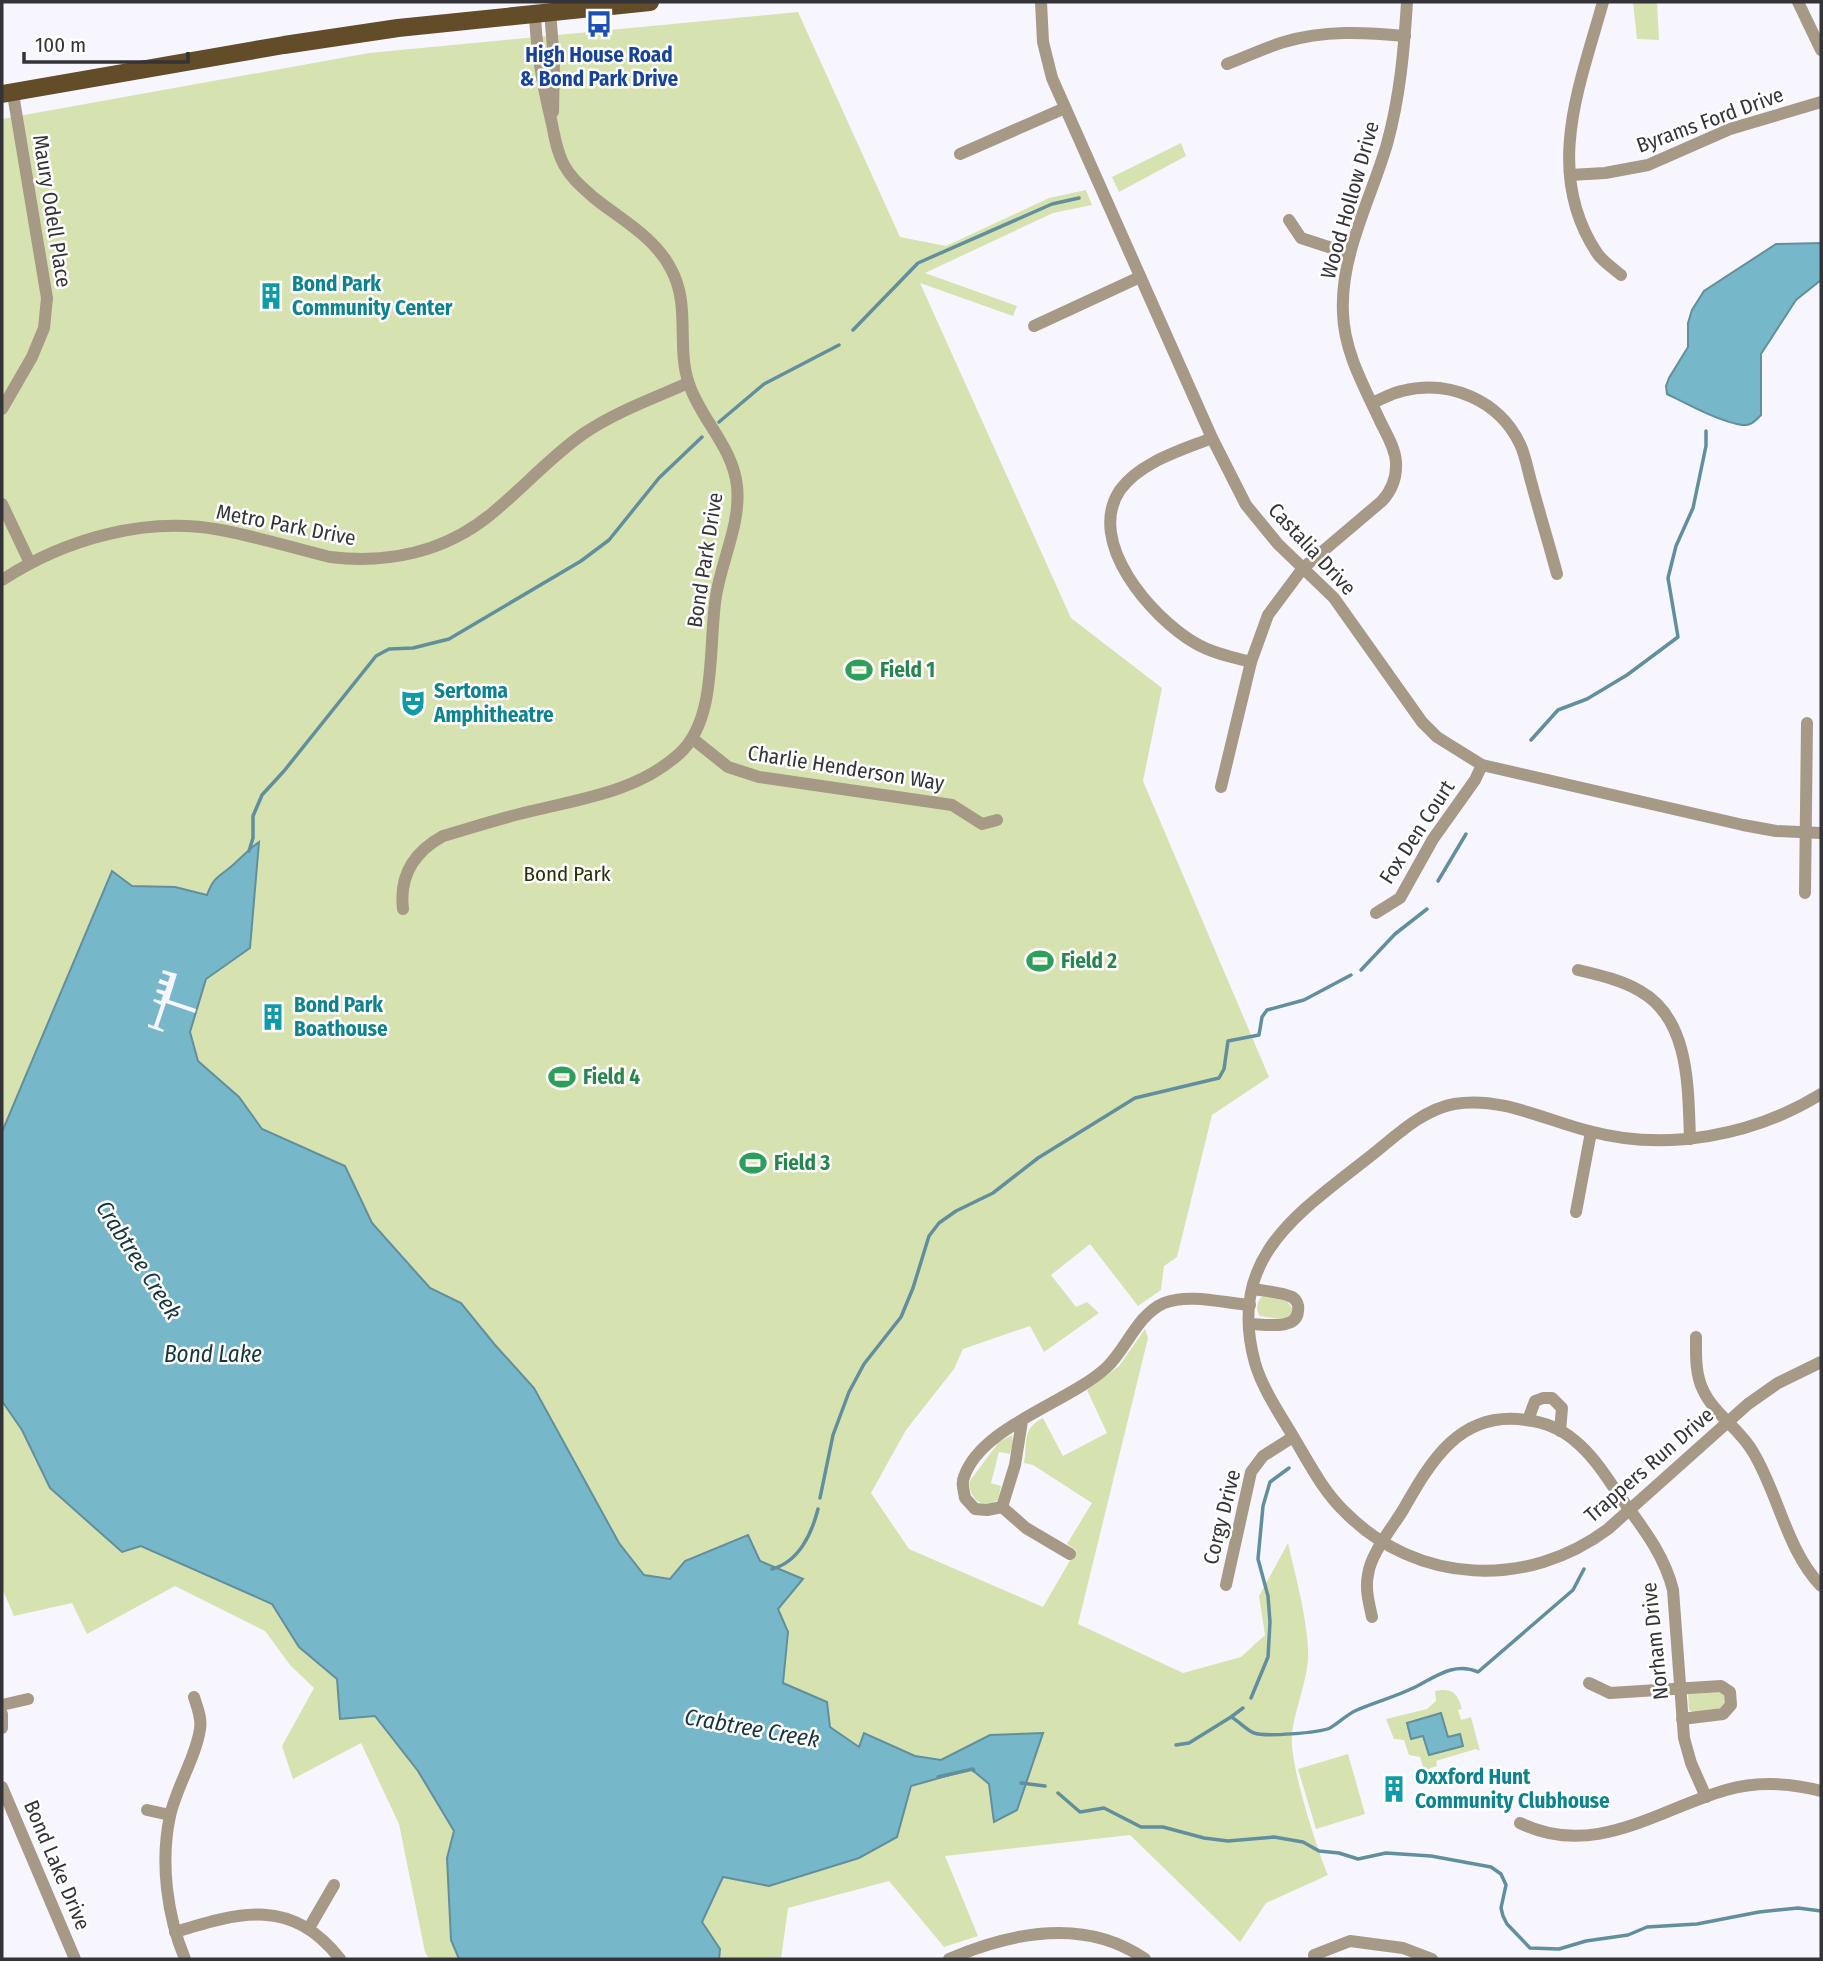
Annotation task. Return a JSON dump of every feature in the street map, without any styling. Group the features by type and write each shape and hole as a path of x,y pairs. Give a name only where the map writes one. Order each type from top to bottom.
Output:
{"main road":[{"path":"6,95 284,45 398,28 650,2"}],"street":[{"name":"Castalia Drive","path":"1041,2 1046,60 1065,108 1212,438 1246,506 1261,526 1321,584 1346,614 1422,722 1448,745 1482,765 1742,825 1776,831 1821,833"},
{"name":"Wood Hollow Drive","path":"1221,786 1251,662 1268,615 1303,568 1357,524 1391,491 1396,473 1394,451 1351,355 1344,328 1343,286 1350,254 1390,134 1400,86 1407,2"},
{"path":"1602,2 1569,132 1570,175 1574,204 1587,234 1598,255 1621,275"},
{"path":"1798,2 1821,50"},
{"name":"Bond Park Drive","path":"403,909 402,890 410,864 430,843 443,836 534,810 625,788 662,767 693,739 707,695 716,594 736,513 737,485 733,466 688,383 681,303 670,265 642,235 574,180 557,151 552,126 554,61 542,12"},
{"path":"1227,65 1284,41 1317,35 1359,32 1405,36"},
{"name":"Maury Odell Place","path":"2,409 32,357 44,328 47,298 6,95"},
{"name":"Byrams Ford Drive","path":"1570,175 1605,173 1648,165 1730,129 1821,102"},
{"path":"960,154 1065,108"},
{"path":"1289,220 1301,237 1350,254"},
{"path":"1034,326 1140,277"},
{"name":"Metro Park Drive","path":"2,580 63,548 106,534 165,527 219,530 348,559 367,561 414,554 445,543 475,526 572,443 603,422 688,383"},
{"path":"1372,403 1400,391 1444,388 1478,399 1500,416 1522,448 1557,574"},
{"path":"1212,438 1135,475 1119,493 1110,518 1110,529 1115,555 1125,571 1151,606 1173,628 1209,650 1251,662"},
{"path":"2,504 30,563"},
{"path":"1805,893 1807,723"},
{"name":"Charlie Henderson Way","path":"693,739 728,767 759,777 952,806 982,824 997,820"},
{"name":"Fox Den Court","path":"1376,912 1400,898 1433,839 1475,780 1482,765"},
{"path":"1578,970 1613,978 1643,992 1665,1012 1673,1024 1682,1053 1690,1139"},
{"name":"Trappers Run Drive","path":"1821,1094 1756,1125 1690,1139 1651,1140 1591,1132 1490,1102 1456,1104 1429,1113 1414,1122 1289,1222 1264,1256 1250,1305 1254,1360 1262,1381 1293,1437 1336,1503 1356,1523 1384,1543 1419,1561 1460,1571 1505,1571 1543,1563 1573,1551 1600,1535 1748,1404 1778,1383 1821,1362"},
{"path":"1576,1212 1591,1132"},
{"path":"1250,1324 1289,1324 1297,1318 1299,1310 1297,1301 1291,1297 1253,1289"},
{"path":"1002,1507 975,1509 965,1498 964,1476 983,1448 1000,1433 1099,1375 1118,1356 1142,1322 1160,1305 1193,1299 1250,1305"},
{"path":"1696,1337 1699,1382 1714,1407 1757,1459 1799,1554 1821,1586"},
{"path":"1528,1420 1535,1401 1552,1398 1562,1408 1560,1430"},
{"name":"Norham Drive","path":"1372,1617 1367,1593 1367,1575 1372,1561 1437,1455 1469,1429 1492,1421 1510,1418 1528,1420 1560,1430 1588,1454 1657,1548 1670,1577 1686,1751 1706,1797"},
{"path":"1002,1507 1015,1465 1022,1422"},
{"name":"Corgy Drive","path":"1226,1585 1251,1472 1264,1456 1293,1437"},
{"path":"1002,1507 1026,1528 1070,1554"},
{"path":"1589,1683 1610,1693 1721,1686 1730,1692 1730,1709 1723,1714 1682,1718"},
{"path":"185,1959 175,1932 166,1874 170,1815 200,1728 194,1697"},
{"path":"2,1705 28,1699"},
{"path":"2,1714 2,1728"},
{"path":"1520,1823 1555,1833 1603,1833 1645,1823 1727,1790 1759,1784 1821,1791"},
{"name":"Bond Lake Drive","path":"2,1787 75,1959"},
{"path":"147,1810 170,1815"},
{"path":"309,1928 334,1885"},
{"path":"175,1932 210,1921 248,1914 279,1917 309,1928 340,1959"},
{"path":"952,1959 1028,1935 1056,1932 1107,1939 1145,1959"},
{"path":"1314,1955 1350,1941 1403,1948 1432,1959"}],"green space":[{"path":"1633,2 1657,2 1659,40 1637,39"},
{"name":"Bond Park","path":"798,12 900,237 946,246 1049,198 1086,190 1092,205 1053,213 925,273 1017,306 1013,316 920,283 1071,618 1162,688 1143,781 1269,1077 1212,1115 1177,1257 1164,1266 1161,1290 1138,1306 1090,1244 1051,1275 1076,1307 1087,1302 1099,1313 1044,1352 1030,1326 963,1349 954,1369 906,1430 871,1493 909,1549 1043,1607 1076,1550 1067,1544 1092,1503 1033,1465 1024,1463 1028,1432 1043,1418 1063,1456 1107,1433 1087,1390 1119,1366 1145,1329 1148,1338 1078,1624 1183,1673 1241,1657 1265,1635 1259,1596 1288,1543 1303,1609 1308,1649 1307,1669 1292,1734 1292,1747 1304,1804 1328,1875 1266,1903 1240,1942 1130,1835 945,1856 978,1936 944,1947 889,1881 788,1908 781,1959 429,1959 425,1952 399,1824 361,1743 293,1779 282,1746 314,1688 290,1665 265,1631 175,1586 87,1634 72,1603 14,1616 2,1588 2,119 369,53"},
{"path":"1181,143 1186,156 1119,192 1112,177"},
{"path":"1263,1296 1287,1301 1292,1308 1292,1314 1285,1320 1260,1316 1257,1305"},
{"path":"1012,1435 1010,1454 999,1452 991,1483 1001,1486 998,1500 982,1503 974,1498 969,1482 999,1442"},
{"path":"1719,1690 1727,1696 1724,1708 1693,1712 1689,1710 1688,1693"},
{"path":"1435,1691 1450,1691 1458,1698 1462,1709 1458,1710 1461,1720 1471,1717 1480,1751 1476,1749 1436,1761 1437,1766 1424,1770 1420,1757 1409,1755 1404,1740 1394,1739 1386,1719 1427,1709 1436,1701"},
{"path":"1348,1754 1365,1814 1316,1829 1298,1769"}],"water":[{"path":"1821,243 1821,280 1796,300 1761,354 1761,415 1753,423 1742,425 1724,420 1667,394 1669,378 1688,347 1688,323 1692,310 1704,291 1776,244"},
{"name":"Bond Lake","path":"259,842 250,948 206,979 190,1032 198,1061 239,1097 262,1129 345,1166 372,1223 430,1288 461,1303 534,1388 619,1543 644,1575 670,1579 685,1561 748,1535 760,1561 803,1579 778,1609 788,1632 783,1683 827,1702 830,1727 859,1747 864,1733 915,1756 941,1760 990,1735 1043,1733 1017,1810 994,1822 989,1784 971,1769 911,1786 897,1837 859,1858 769,1886 723,1877 702,1922 720,1949 719,1959 459,1959 451,1940 447,1858 454,1831 418,1771 375,1716 340,1719 337,1679 299,1647 272,1604 141,1546 122,1552 50,1488 22,1430 2,1401 2,1132 112,871 132,886 175,887 207,895 217,877"},
{"path":"1441,1713 1448,1737 1460,1734 1463,1746 1429,1755 1423,1736 1411,1739 1407,1723"}],"pier":[{"path":"163,970 177,974 169,1000 196,1009 195,1013 166,1003 158,1027 164,1030 163,1032 148,1027 148,1024 154,1026 161,1005 153,1001 161,1001 163,995 156,992 157,989 165,991 167,986 158,983 160,979 168,982 170,976 162,973"}],"waterway":[{"path":"853,330 918,263 1052,204 1079,198"},
{"path":"719,422 764,384 839,345"},
{"path":"1531,740 1558,710 1587,699 1627,675 1678,637 1668,578 1676,546 1693,508 1706,446 1706,431"},
{"path":"249,851 253,838 253,816 262,795 376,656 389,649 413,648 449,639 581,561 609,540 659,478 702,437"},
{"path":"1438,881 1466,834"},
{"path":"1361,970 1395,934 1427,909"},
{"path":"820,1498 833,1435 849,1392 864,1364 901,1317 929,1236 939,1223 956,1211 993,1193 1038,1158 1135,1098 1219,1078 1224,1069 1228,1041 1259,1035 1262,1017 1267,1010 1304,1000 1351,975"},
{"path":"1251,1698 1268,1657 1268,1596 1258,1559 1263,1506 1270,1482 1289,1468"},
{"path":"772,1569 790,1560 797,1553 808,1537 818,1509"},
{"path":"1176,1745 1189,1743 1231,1717 1251,1732 1260,1734 1324,1730 1353,1712 1406,1691 1444,1672 1461,1668 1478,1672 1573,1590 1584,1569"},
{"path":"1231,1717 1243,1708"},
{"path":"938,1777 973,1769 974,1771"},
{"path":"1021,1783 1045,1786"},
{"path":"1058,1793 1080,1812 1104,1808 1141,1827 1163,1827 1204,1838 1228,1841 1274,1837 1303,1842 1319,1851 1358,1859 1386,1853 1431,1856 1491,1867 1501,1874 1506,1885 1501,1908 1503,1916 1507,1924 1530,1948 1559,1949 1586,1941 1628,1935 1647,1927 1697,1924 1759,1912 1798,1908 1821,1911"}],"place":[{"name":"High House Road & Bond Park Drive","path":"599,24"},
{"name":"Bond Park Community Center","path":"271,296"},
{"name":"Field 1","path":"859,670"},
{"name":"Sertoma Amphitheatre","path":"413,703"},
{"name":"Field 2","path":"1040,961"},
{"name":"Bond Park Boathouse","path":"273,1017"},
{"name":"Field 4","path":"562,1077"},
{"name":"Field 3","path":"753,1163"},
{"name":"Oxxford Hunt Community Clubhouse","path":"1394,1789"}],"water label":[{"name":"Crabtree Creek","path":"139,1260"},
{"name":"Crabtree Creek","path":"752,1728"}]}
